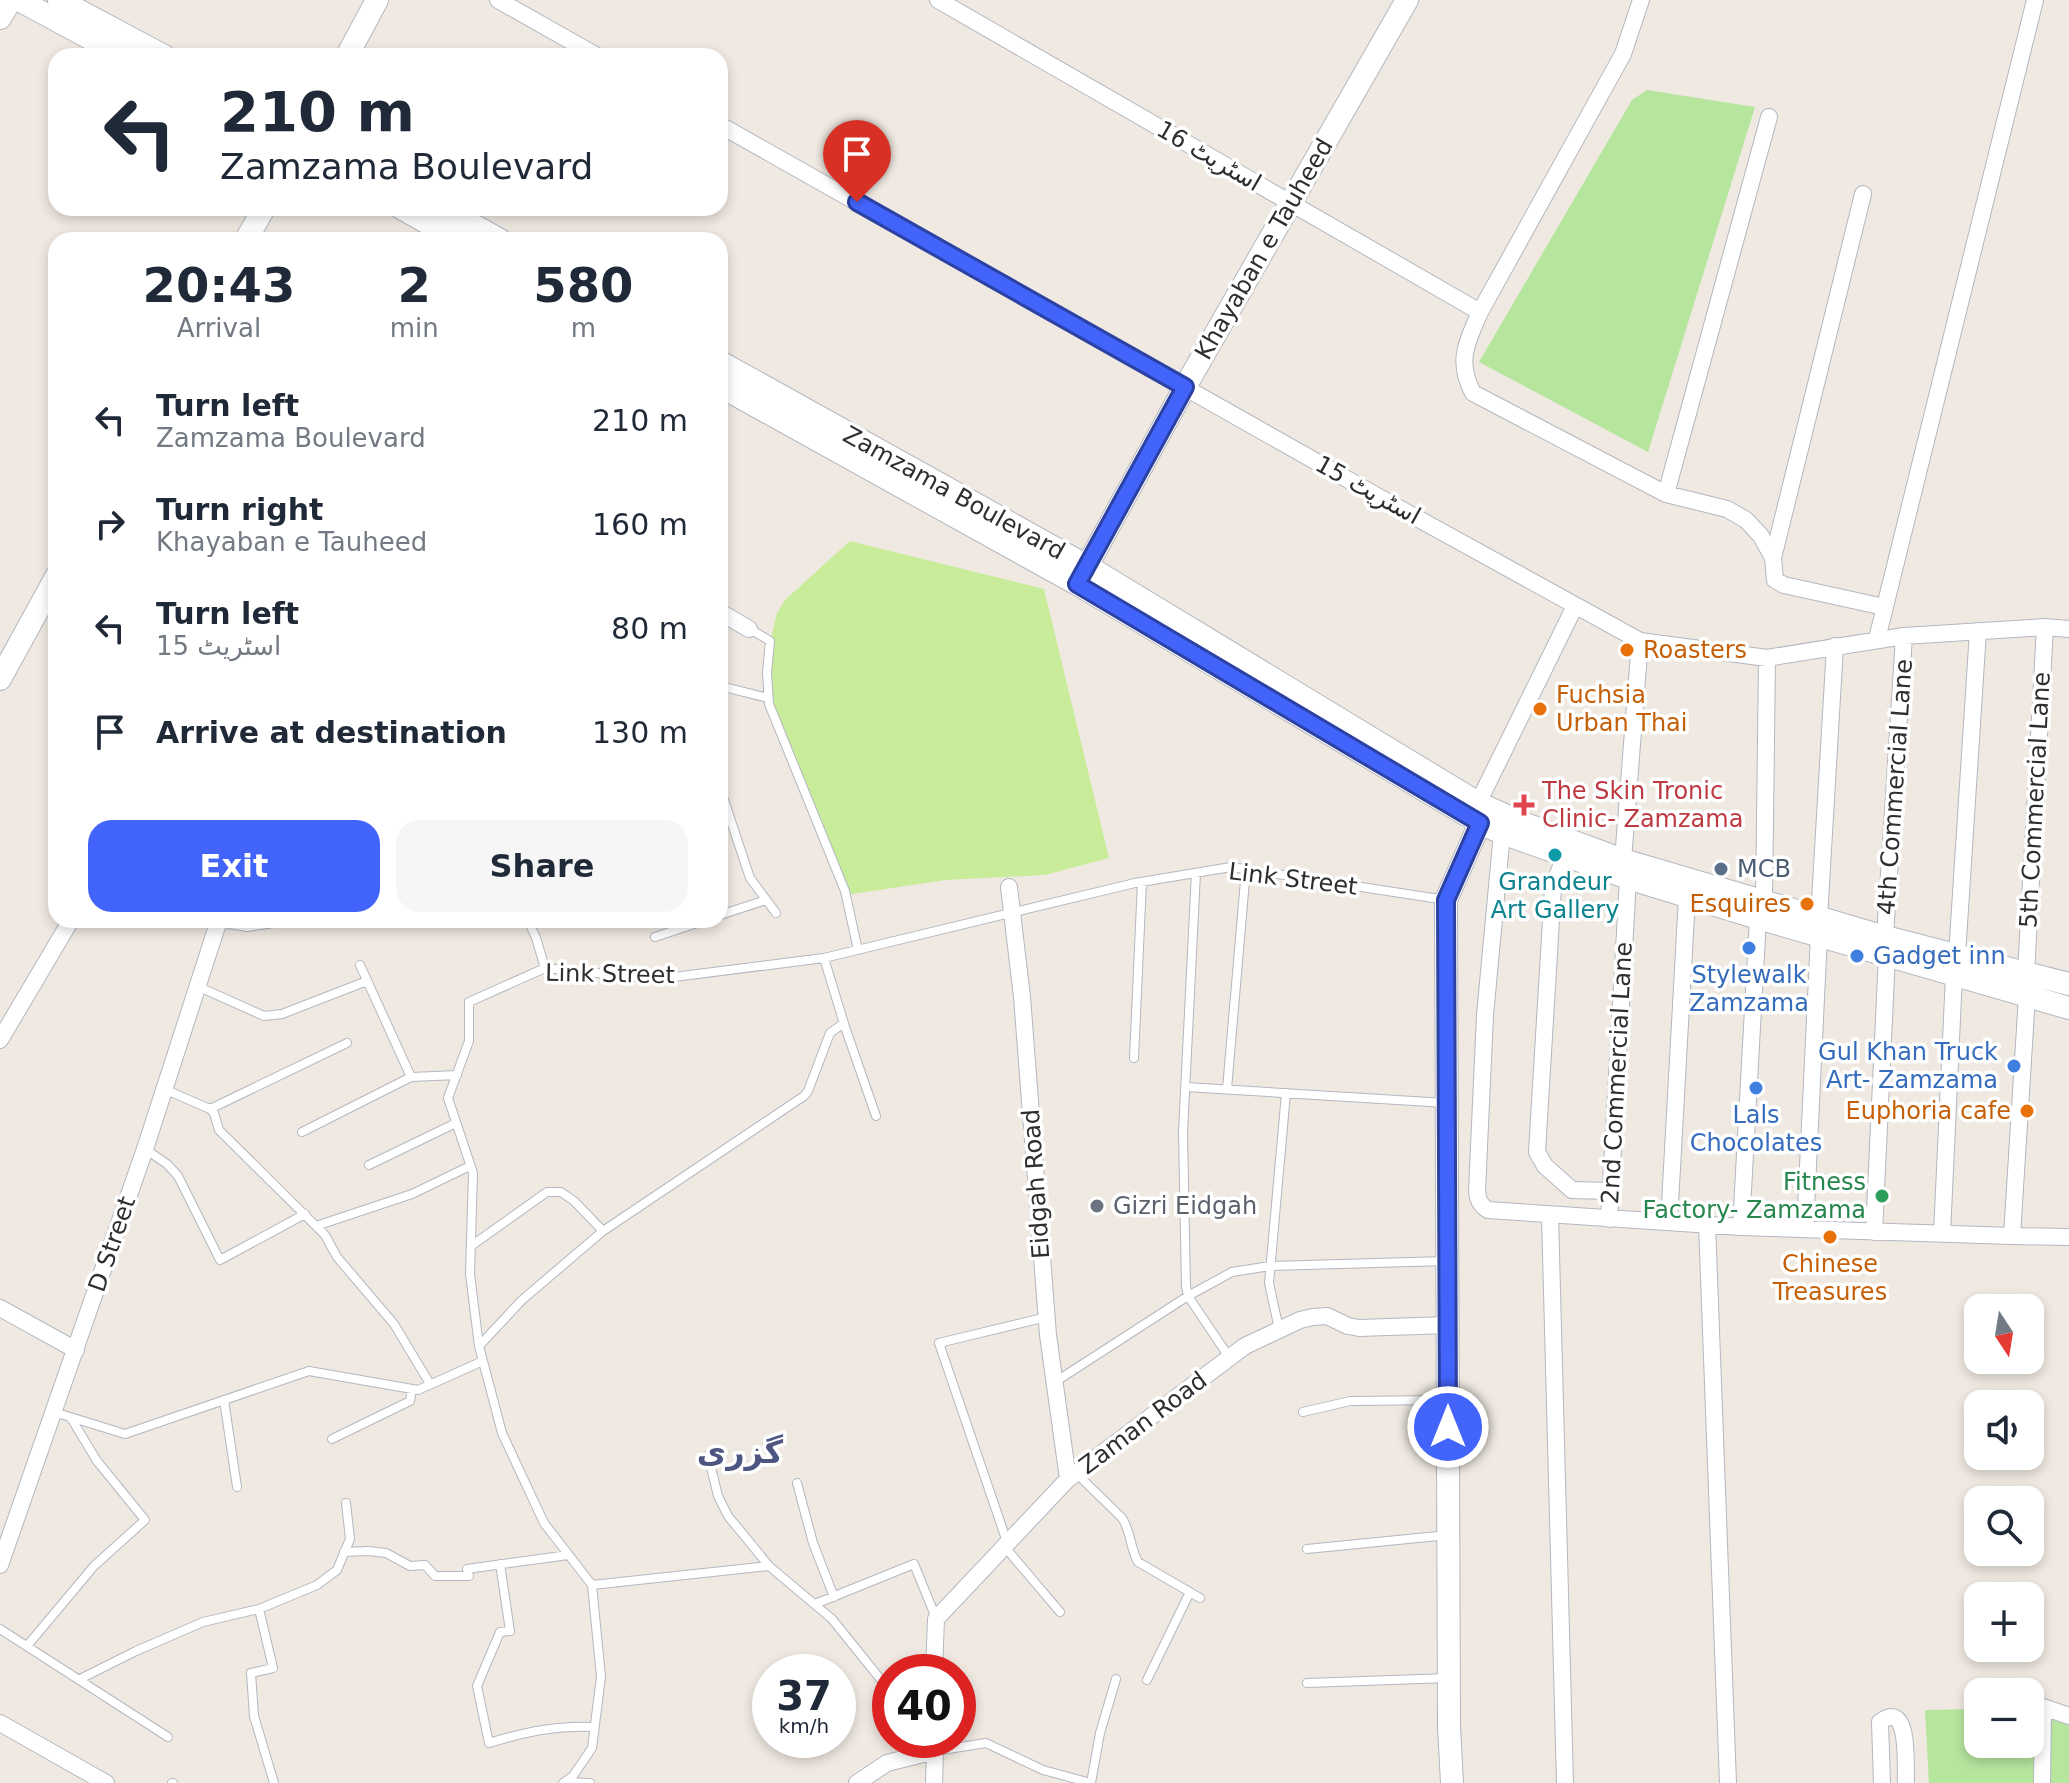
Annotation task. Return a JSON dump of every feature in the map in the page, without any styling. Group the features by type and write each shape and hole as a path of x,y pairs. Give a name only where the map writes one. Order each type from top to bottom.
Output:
{"main road":[{"path":"0,18 11,0"},
{"path":"19,0 108,48"},
{"path":"59,0 149,48"},
{"path":"351,48 377,0"},
{"name":"Khayaban e Tauheed","path":"1082,575 1185,387 1407,0"},
{"path":"415,216 442,232"},
{"path":"457,216 486,232"},
{"name":"Zamzama Boulevard","path":"728,367 1479,813 1502,833 1565,856 1625,869 1955,965 2027,996 2069,1008"},
{"name":"Zamzama Boulevard","path":"728,390 1082,575"},
{"path":"0,679 48,592"},
{"path":"1452,1783 1446,900 1479,813"},
{"name":"Zamzama Boulevard","path":"1479,813 1520,822 1687,897 1761,910"},
{"name":"Zamzama Boulevard","path":"1955,965 2026,973 2069,984"}],"street":[{"path":"498,0 583,48"},
{"name":"اسٹریٹ 16","path":"938,0 1480,312"},
{"path":"1641,0 1623,54 1480,312 1464,350 1467,382 1473,393 1666,494 1727,509 1746,520 1761,536 1773,558"},
{"path":"1877,639 2035,0"},
{"path":"1666,494 1769,117"},
{"name":"اسٹریٹ 15","path":"728,130 1640,641 1767,658 1904,636 2068,625"},
{"path":"1863,194 1773,558 1775,580 1784,585 1884,607"},
{"path":"1479,813 1575,606"},
{"path":"728,617 749,629"},
{"name":"5th Commercial Lane","path":"2026,973 2045,627"},
{"path":"1942,1234 1955,965 1978,631"},
{"name":"4th Commercial Lane","path":"1874,1232 1904,636"},
{"name":"2nd Commercial Lane","path":"1609,1219 1625,869 1640,641"},
{"path":"1805,1229 1835,646"},
{"path":"1741,1227 1761,910 1767,658"},
{"path":"1502,833 1485,1015 1477,1191 1482,1206 1488,1210 1741,1227 2069,1237"},
{"path":"1565,856 1553,887 1537,1152 1545,1166 1572,1190 1610,1191"},
{"name":"Eidgah Road","path":"1009,887 1022,997 1047,1317 1072,1476"},
{"path":"1669,1222 1687,897"},
{"path":"0,1040 66,928"},
{"name":"D Street","path":"0,1565 63,1414 76,1350 145,1149 212,928"},
{"path":"2012,1236 2027,996"},
{"path":"1550,1215 1565,1783"},
{"path":"1707,1224 1728,1783"},
{"path":"0,1308 76,1350"},
{"name":"Zaman Road","path":"936,1619 1072,1476 1245,1346 1300,1320 1327,1316 1359,1328 1448,1325"},
{"path":"935,1654 936,1619"},
{"path":"2042,1783 2043,1707 2069,1716"},
{"path":"1882,1783 1880,1722 1894,1717 1899,1719 1903,1728 1906,1783"},
{"path":"0,1723 106,1783"},
{"path":"857,1783 887,1763 901,1758"},
{"path":"934,1758 934,1783"}],"lane":[{"path":"749,629 770,641 767,673 769,704 845,891 858,950"},
{"path":"728,688 768,698"},
{"path":"728,812 750,878 776,913"},
{"name":"Link Street","path":"592,1585 544,1523 502,1433 479,1346 470,1274 473,1173 448,1098 469,1041 469,1002 545,968 658,979 824,958 1142,882 1231,867 1446,900"},
{"path":"1227,1089 1246,869"},
{"path":"1196,873 1183,1132 1186,1286 1188,1296 1229,1357"},
{"path":"1134,1058 1142,882"},
{"path":"728,912 766,900"},
{"path":"532,928 545,968"},
{"path":"655,937 682,928"},
{"path":"824,958 876,1116"},
{"path":"360,965 411,1077"},
{"path":"197,986 270,1016 367,981"},
{"path":"479,1346 522,1300 603,1231 804,1096 830,1033 844,1023"},
{"path":"210,1109 347,1043"},
{"path":"302,1132 411,1077 457,1075"},
{"path":"1186,1087 1447,1103"},
{"path":"164,1089 210,1109 219,1130 325,1235 337,1257 394,1324 430,1384"},
{"path":"1279,1329 1269,1283 1286,1093"},
{"path":"369,1165 456,1123"},
{"path":"145,1149 178,1176 220,1260 305,1214"},
{"path":"316,1226 412,1194 470,1166"},
{"path":"471,1246 547,1192 561,1192 574,1201 603,1231"},
{"path":"1055,1382 1188,1296 1232,1272 1270,1266 1447,1261"},
{"path":"1047,1317 939,1343 1006,1544 1060,1612"},
{"path":"63,1414 125,1434 309,1371 418,1390 483,1361"},
{"path":"332,1439 410,1401 412,1389"},
{"path":"224,1400 237,1487"},
{"path":"1303,1412 1350,1401 1448,1400"},
{"path":"27,1646 94,1566 145,1520 63,1414"},
{"path":"708,1455 718,1496 728,1516 769,1566 832,1619 872,1669"},
{"path":"1072,1476 1122,1518 1128,1526 1138,1562 1200,1598"},
{"path":"797,1483 813,1543 834,1597"},
{"path":"80,1679 203,1622 259,1609 317,1585 337,1570 350,1539 346,1503"},
{"path":"1307,1549 1448,1535"},
{"path":"344,1552 386,1553 410,1566 425,1565 435,1576 469,1576 467,1569 568,1555"},
{"path":"500,1564 510,1631 500,1632 477,1686 489,1743 528,1731 569,1726 594,1727"},
{"path":"815,1604 914,1564 936,1619"},
{"path":"564,1782 573,1776 592,1748 601,1677 592,1585 769,1566"},
{"path":"1147,1680 1190,1592"},
{"path":"259,1609 273,1668 251,1673 254,1716 274,1783"},
{"path":"0,1629 168,1737"},
{"path":"1307,1683 1449,1678"},
{"path":"976,1744 986,1743 1043,1770 1091,1783 1100,1733 1116,1679"},
{"path":"564,1782 590,1783"}],"green space":[{"path":"1647,90 1755,107 1648,452 1479,362 1632,100"},
{"path":"850,541 1044,589 1109,858 1045,875 945,880 846,895 769,704 768,651 777,613 785,600"},
{"path":"2044,1707 2069,1716 2069,1783 1929,1783 1925,1710 1964,1709 1964,1758 2044,1758"}],"place":[{"name":"Roasters","path":"1627,650"},
{"name":"Fuchsia Urban Thai","path":"1540,709"},
{"name":"The Skin Tronic Clinic- Zamzama","path":"1524,805"},
{"name":"Grandeur Art Gallery","path":"1555,855"},
{"name":"MCB","path":"1721,869"},
{"name":"Esquires","path":"1807,904"},
{"name":"Stylewalk Zamzama","path":"1749,948"},
{"name":"Gadget inn","path":"1857,956"},
{"name":"Gul Khan Truck Art- Zamzama","path":"2014,1066"},
{"name":"Lals Chocolates","path":"1756,1088"},
{"name":"Euphoria cafe","path":"2027,1111"},
{"name":"Fitness Factory- Zamzama","path":"1882,1196"},
{"name":"Gizri Eidgah","path":"1097,1206"},
{"name":"Chinese Treasures","path":"1830,1237"}],"district":[{"name":"گزری","path":"740,1452"}],"route":[{"path":"857,202 1185,387 1077,584 1480,823 1446,900 1448,1427"}]}
